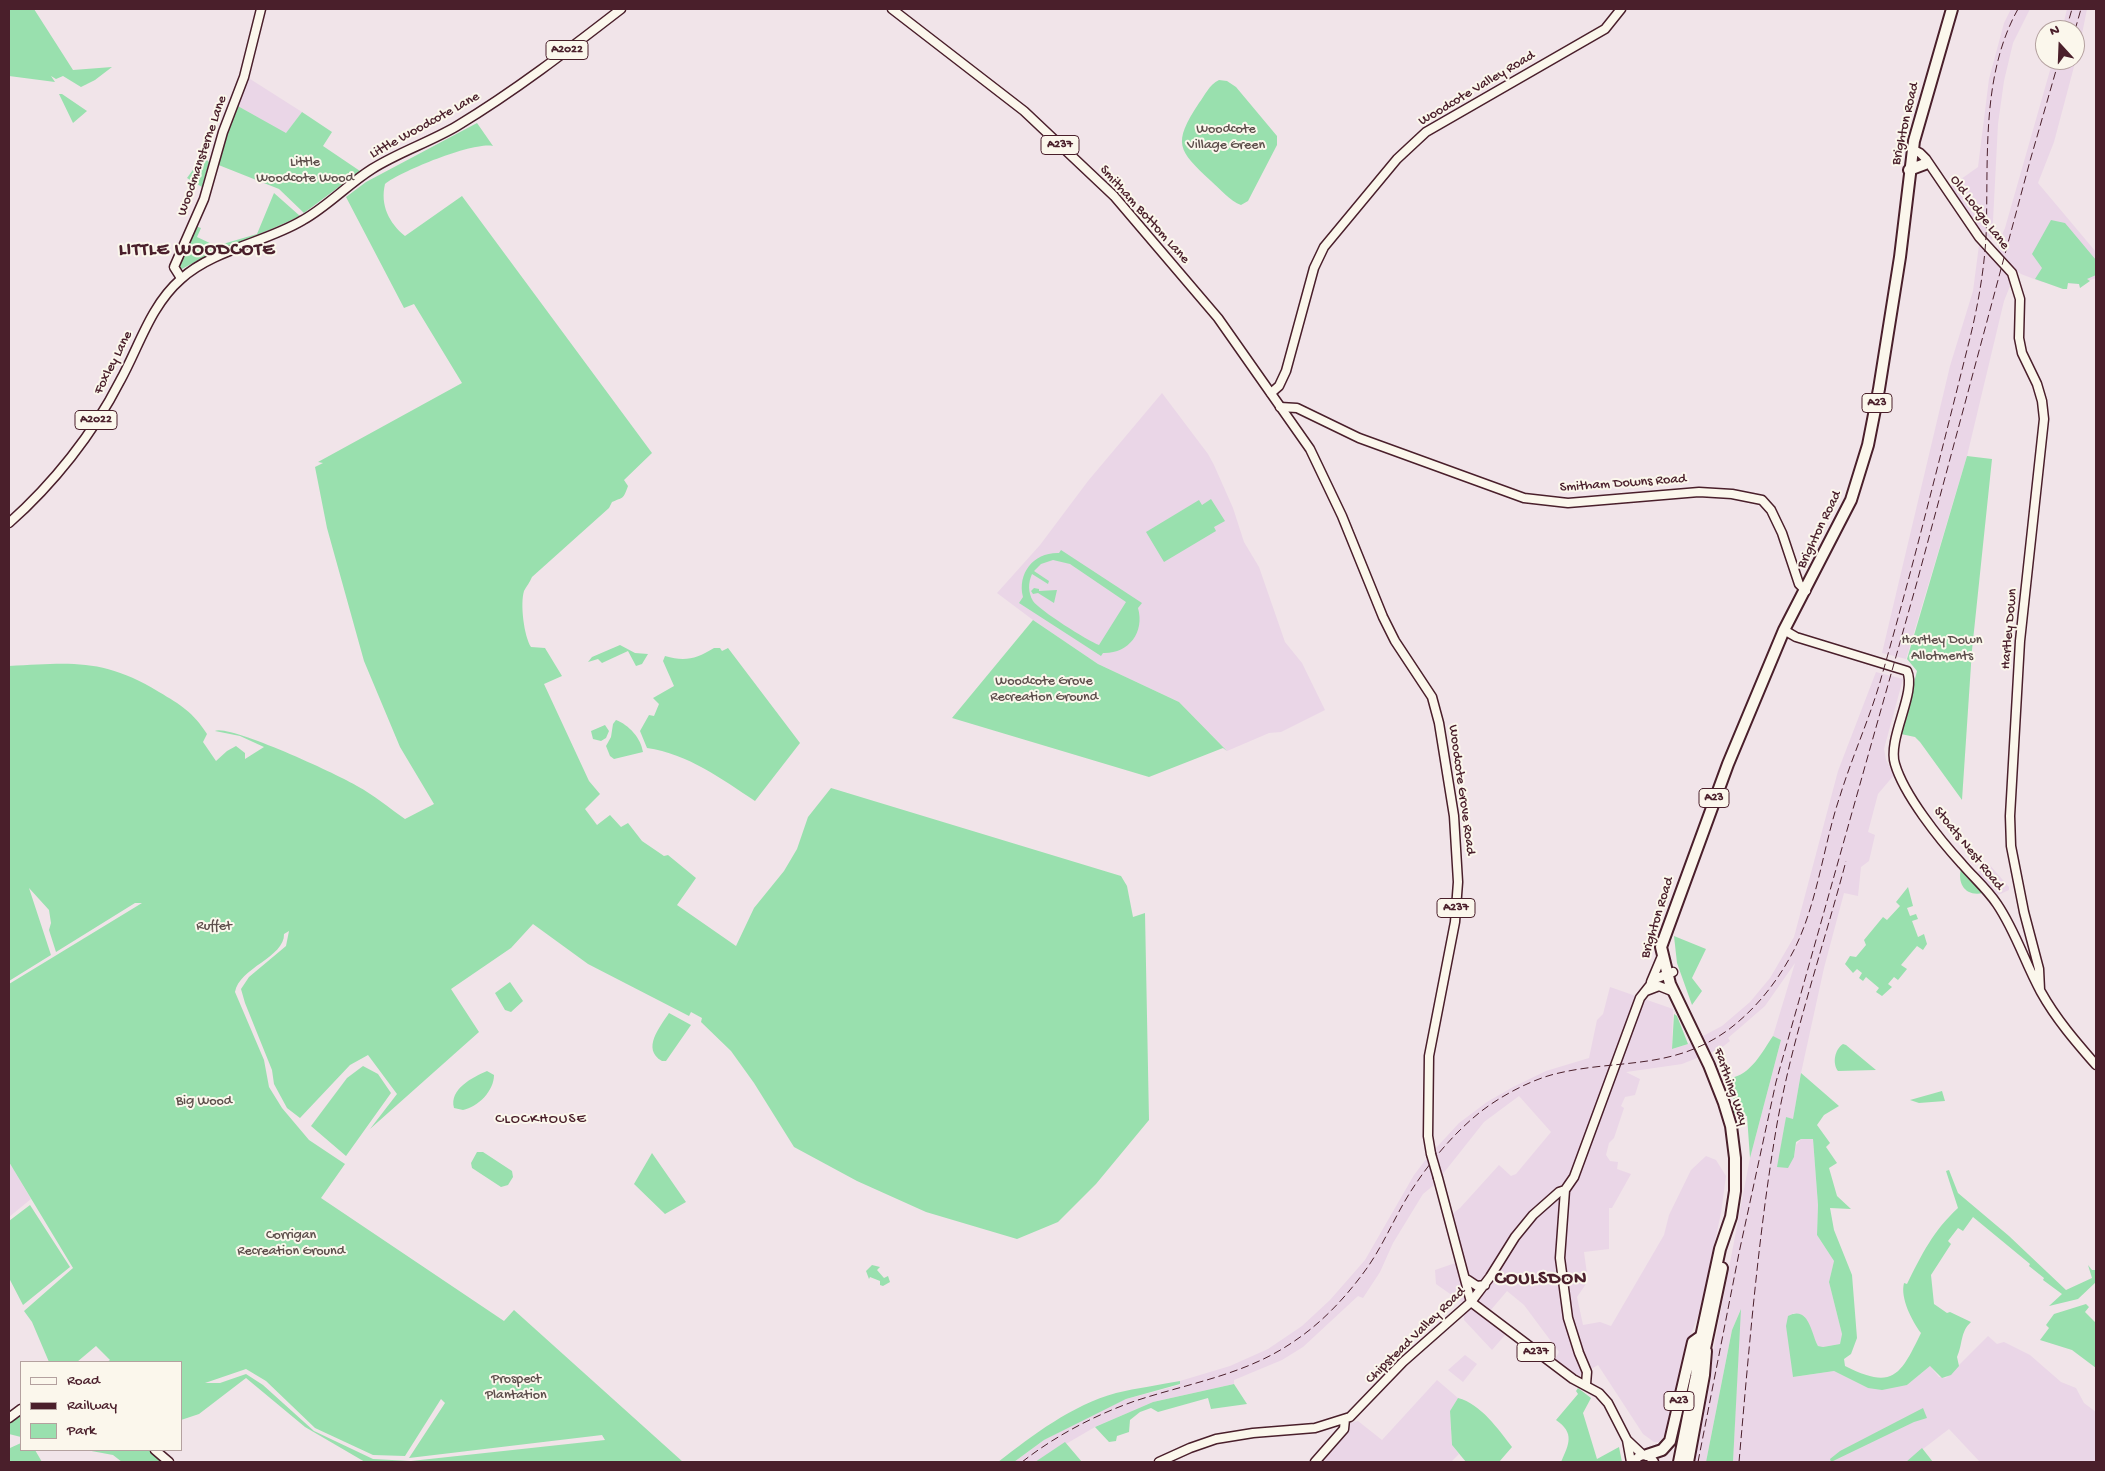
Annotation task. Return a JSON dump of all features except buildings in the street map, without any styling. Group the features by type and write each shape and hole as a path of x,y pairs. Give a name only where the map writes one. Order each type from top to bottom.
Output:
{"highway":[{"name":"Brighton Road","path":"1662,956 1671,916 1728,764 1784,630 1806,591 1851,500 1868,445 1879,390 1900,257 1912,151 1952,9"},
{"path":"1909,170 1927,165"},
{"name":"Farthing Way","path":"1664,941 1674,992 1696,1036"},
{"name":"A23","path":"1662,956 1670,973"},
{"name":"Farthing Way","path":"1670,973 1731,1126 1735,1158 1735,1191 1701,1337 1696,1376 1679,1462"},
{"name":"Farthing Way","path":"1696,1376 1706,1350 1726,1251 1725,1237"},
{"name":"A23","path":"1648,1458 1662,1450 1670,1441 1693,1342 1701,1337"},
{"name":"A23","path":"1688,1462 1704,1375 1706,1350"}],"main road":[{"name":"Woodmansterne Lane","path":"181,278 174,267 204,198 222,132 244,78 261,9"},
{"name":"Little Woodcote Lane","path":"160,301 181,278 216,258 274,235 305,219 375,167 454,128 514,90 622,9"},
{"name":"Smitham Bottom Lane","path":"892,9 1024,111 1114,196 1218,318 1280,407"},
{"name":"Woodcote Valley Road","path":"1271,394 1279,386 1286,371 1314,268 1324,247 1396,159 1426,132 1605,29 1622,9"},
{"name":"Old Lodge Lane","path":"1912,151 1927,165 1979,237 2012,273"},
{"name":"Hartley Down","path":"2012,273 2020,298 2019,338 2022,353 2037,384 2042,401 2044,419 2020,641 2010,816 2013,854 2038,969 2040,990"},
{"name":"Foxley Lane","path":"9,524 52,480 110,401 160,301"},
{"name":"Smitham Downs Road","path":"1280,407 1297,408 1359,438 1524,498 1568,503 1699,492 1732,494 1762,500 1771,510 1782,534 1799,584 1806,591"},
{"name":"Woodcote Grove Road","path":"1280,407 1310,449 1327,480 1383,617 1395,641 1427,687 1440,723 1457,841 1458,882 1455,922 1429,1056 1428,1136 1431,1154 1471,1299"},
{"name":"Stoats Nest Road","path":"1784,630 1796,637 1907,671 1908,684 1893,752 1894,763 1927,820 2004,914 2040,990"},
{"name":"Brighton Road","path":"1586,1384 1588,1374 1571,1330 1563,1290 1560,1242 1566,1204 1565,1190 1574,1177 1644,992 1652,982 1662,956"},
{"name":"Brighton Road","path":"1652,982 1670,973"},
{"path":"1644,992 1659,986 1674,992"},
{"path":"2040,990 2060,1022 2096,1065"},
{"name":"Chipstead Valley Road","path":"1159,1462 1216,1439 1253,1433 1315,1428 1354,1415 1403,1362 1485,1285 1526,1223 1552,1197 1565,1190"},
{"name":"Woodcote Grove Road","path":"1463,1269 1468,1280 1471,1299"},
{"path":"1468,1280 1473,1285 1485,1285"},
{"name":"A237","path":"1471,1299 1488,1316 1573,1379 1586,1384 1600,1393 1608,1403 1627,1440 1632,1462"},
{"path":"9,1418 20,1409"},
{"path":"1315,1462 1344,1429 1345,1419"},
{"name":"A237","path":"1627,1440 1648,1458"},
{"path":"156,1451 169,1462"},
{"path":"1632,1462 1637,1457 1648,1458"}],"shaded area":[{"path":"2011,9 2030,9 2013,43 2004,81 1998,124 1992,240 1976,226 1950,187 1978,167 1989,79 2004,23"},
{"path":"2067,9 2087,9 2085,20 2064,20"},
{"path":"2050,70 2073,70 2054,142 2038,183 2096,252 2096,278 2079,284 2042,282 2021,274 1999,255 1998,244 2005,228"},
{"path":"247,77 302,112 286,134 236,105"},
{"path":"1979,245 2012,281 2004,301 1967,456 1906,659 1882,653 1950,366 1973,291"},
{"path":"1162,393 1208,454 1214,465 1233,508 1244,542 1259,567 1285,642 1302,663 1325,710 1281,732 1269,733 1227,751 1179,702 1098,664 997,593 1040,545 1088,481"},
{"path":"1876,672 1903,679 1884,749 1886,760 1894,775 1878,794 1868,832 1875,835 1869,861 1861,867 1858,896 1844,893 1824,968 1801,1073 1793,1120 1786,1117 1778,1167 1794,1157 1796,1145 1801,1139 1813,1139 1818,1205 1817,1235 1834,1261 1829,1282 1842,1334 1840,1344 1818,1346 1804,1316 1793,1313 1793,1377 1834,1371 1868,1388 1907,1385 1930,1366 1939,1377 1946,1378 1988,1336 1997,1344 2004,1342 2030,1355 2061,1382 2076,1388 2084,1403 2096,1412 2096,1462 1980,1462 1949,1429 1906,1462 1733,1462 1740,1311 1732,1330 1706,1462 1692,1462 1750,1158 1781,1040 1773,1036 1795,963 1765,1006 1728,1038 1730,1041 1720,1049 1682,1064 1626,1072 1640,1079 1635,1095 1625,1097 1621,1106 1624,1108 1606,1155 1610,1161 1618,1162 1617,1169 1631,1174 1612,1208 1609,1208 1609,1249 1584,1252 1588,1281 1577,1297 1583,1325 1600,1322 1611,1326 1664,1235 1669,1215 1691,1170 1706,1156 1716,1160 1726,1176 1721,1213 1700,1311 1684,1352 1669,1429 1659,1442 1654,1442 1643,1434 1598,1365 1577,1377 1554,1361 1559,1352 1524,1305 1507,1291 1490,1311 1505,1335 1492,1350 1464,1320 1463,1303 1436,1284 1435,1270 1464,1260 1452,1214 1460,1208 1499,1165 1511,1176 1516,1174 1551,1132 1519,1096 1484,1122 1442,1175 1435,1149 1459,1123 1487,1102 1513,1087 1546,1071 1589,1058 1597,1020 1603,1014 1610,987 1673,1009 1672,1049 1688,1044 1722,1026 1750,1002 1770,978 1794,937 1838,771"},
{"path":"1988,863 2009,887 2009,890 1996,896 1977,873"},
{"path":"1427,1158 1434,1185 1423,1194 1393,1243 1380,1272 1363,1298 1358,1296 1303,1347 1282,1360 1234,1380 1234,1384 1153,1402 1095,1427 1035,1462 1014,1462 1044,1440 1089,1416 1126,1399 1180,1385 1180,1381 1230,1366 1268,1349 1302,1326 1330,1300 1365,1260 1414,1175"},
{"path":"9,1162 31,1199 9,1217"},
{"path":"1465,1355 1477,1364 1463,1382 1448,1370"},
{"path":"1437,1380 1458,1398 1450,1411 1452,1445 1459,1454 1451,1462 1315,1462 1347,1424 1358,1421 1382,1440"}],"green space":[{"path":"9,9 34,9 73,70 112,67 95,80 81,87 63,76 56,79 51,76 55,82 9,76"},
{"name":"Woodcote Village Green","path":"1219,80 1227,81 1236,87 1277,136 1277,145 1248,201 1241,205 1229,198 1191,162 1182,146 1182,138 1190,117 1208,90"},
{"path":"59,94 62,94 87,111 73,123"},
{"name":"Little Woodcote Wood","path":"236,105 286,133 302,112 332,132 323,146 360,171 304,213 279,189 216,164"},
{"path":"477,123 493,146 470,148 454,153 406,172 385,184 385,206 390,219 405,236 462,196 652,453 624,480 628,486 625,494 612,502 609,508 532,577 524,591 523,612 526,635 531,647 545,648 562,676 544,684 589,781 600,794 585,809 597,825 610,815 621,827 628,823 642,841 664,856 668,855 696,878 677,905 736,946 754,908 784,871 797,849 808,817 831,788 1121,876 1127,886 1133,917 1145,913 1149,1120 1096,1184 1058,1222 1017,1239 926,1212 857,1181 794,1147 754,1083 731,1051 701,1022 702,1018 691,1012 689,1016 588,964 533,924 511,948 451,989 479,1032 370,1129 397,1094 368,1055 350,1065 300,1118 287,1108 274,1084 272,1070 241,989 249,977 286,946 289,931 284,934 282,942 270,956 244,976 235,992 264,1060 269,1087 282,1108 309,1140 345,1164 321,1198 504,1321 514,1310 683,1462 365,1462 305,1427 246,1378 199,1414 182,1420 182,1361 108,1361 110,1360 96,1346 78,1361 49,1361 32,1322 24,1311 73,1268 9,1162 9,984 142,903 135,903 56,952 49,930 51,923 49,910 29,888 51,955 9,981 9,666 87,665 121,673 159,692 191,714 207,734 203,742 216,761 236,746 245,753 245,759 264,747 240,736 215,731 224,731 261,742 346,780 375,797 405,819 434,804 400,747 364,661 327,528 315,467 323,463 318,462 462,383 414,304 404,308 346,197 366,182","holes":["246,1369 266,1381 315,1428 373,1455 405,1456 441,1399 445,1403 409,1458 602,1435 605,1440 411,1461 373,1459 314,1431 263,1385 246,1374 220,1383 205,1383"]},
{"path":"203,156 209,162 202,187 187,178"},
{"path":"274,193 300,216 211,254 182,269 179,268 178,264 195,226 201,228 197,237 216,246 257,234"},
{"path":"2051,220 2065,223 2096,260 2096,275 2087,279 2090,281 2080,288 2079,284 2068,283 2067,289 2063,289 2035,279 2042,268 2032,254"},
{"name":"Hartley Down Allotments","path":"1967,456 1992,459 1972,650 1962,800 1920,742 1915,737 1901,734 1917,671 1907,659"},
{"path":"1211,499 1225,521 1214,527 1216,531 1164,562 1146,532 1199,500 1202,505"},
{"path":"1061,550 1142,603 1138,608 1140,617 1137,633 1127,646 1120,650 1103,653 1101,656 1019,603 1023,597 1022,588 1025,572 1029,566 1042,556 1059,553","holes":["1053,560 1070,564 1126,602 1099,645 1054,618 1031,598 1029,588 1032,574 1048,584 1049,581 1034,571 1041,564"]},
{"path":"1034,588 1039,589 1039,591 1057,590 1054,603 1038,593 1033,594 1031,591"},
{"name":"Woodcote Grove Recreation Ground","path":"1033,620 1098,664 1179,702 1227,751 1223,748 1149,777 952,718"},
{"path":"620,645 635,653 648,654 642,664 636,666 628,651 602,663 598,659 588,662 592,657"},
{"path":"714,648 720,648 722,651 728,648 800,743 755,801 704,768 677,756 647,748 640,731 649,715 654,716 659,704 653,698 674,686 663,661 665,656 685,659 702,655"},
{"path":"616,720 634,733 640,742 643,752 614,759 610,756 606,746"},
{"path":"605,725 609,731 606,738 601,741 593,739 591,731"},
{"path":"1961,869 1983,893 1972,893 1964,888 1960,880"},
{"path":"1908,887 1913,906 1907,908 1910,916 1916,914 1918,919 1912,921 1918,937 1924,934 1927,944 1923,950 1917,946 1901,965 1907,969 1898,980 1894,977 1888,984 1892,987 1882,996 1876,992 1879,988 1866,977 1863,981 1859,978 1862,973 1857,969 1853,973 1845,964 1850,956 1856,957 1866,945 1864,940 1883,917 1887,920 1900,906 1896,902"},
{"path":"1674,936 1706,949 1692,978 1702,991 1692,1005 1677,963"},
{"path":"510,982 523,1001 511,1012 505,1010 495,993"},
{"path":"669,1013 691,1025 666,1061 662,1061 656,1056 653,1044 657,1031"},
{"path":"1674,1014 1677,1016 1688,1044 1672,1049"},
{"path":"1773,1036 1781,1040 1750,1158 1747,1116 1732,1114 1731,1110 1736,1107 1729,1085 1730,1078 1750,1068"},
{"path":"1843,1044 1876,1070 1838,1071 1835,1064 1835,1056"},
{"path":"363,1066 378,1074 391,1093 346,1156 311,1126 347,1078"},
{"path":"487,1071 494,1075 491,1087 484,1097 469,1108 463,1110 454,1108 453,1101 455,1095 463,1085"},
{"path":"1801,1073 1839,1106 1824,1115 1817,1125 1830,1143 1826,1147 1837,1163 1829,1168 1837,1196 1851,1209 1830,1208 1834,1230 1852,1275 1857,1338 1851,1354 1844,1359 1845,1366 1874,1377 1893,1375 1907,1360 1914,1348 1921,1333 1905,1302 1904,1283 1907,1284 1935,1234 1958,1208 1946,1171 1949,1170 1958,1193 2009,1236 2066,1290 2092,1278 2088,1265 2092,1270 2096,1270 2096,1282 2078,1299 2049,1306 2062,1294 2043,1280 2044,1278 2029,1266 2030,1264 1973,1217 1963,1231 1958,1228 1948,1241 1951,1244 1931,1275 1934,1304 1947,1313 1950,1312 1971,1322 1963,1334 1957,1357 1959,1366 1951,1375 1942,1378 1930,1366 1907,1385 1882,1390 1868,1388 1834,1371 1793,1377 1786,1326 1788,1316 1801,1314 1805,1317 1818,1346 1840,1344 1842,1334 1829,1282 1834,1261 1817,1235 1818,1205 1813,1139 1801,1139 1796,1142 1794,1157 1788,1168 1777,1167 1786,1117 1793,1119"},
{"path":"1942,1091 1945,1101 1919,1103 1910,1100"},
{"path":"477,1152 483,1152 512,1171 513,1177 508,1185 501,1187 472,1168 471,1163"},
{"path":"652,1153 686,1202 665,1214 634,1184"},
{"path":"30,1205 70,1267 23,1305 9,1278 9,1221"},
{"path":"872,1265 880,1267 877,1270 884,1278 888,1276 890,1282 883,1286 880,1285 880,1281 870,1277 869,1279 866,1271"},
{"path":"2086,1304 2089,1307 2085,1312 2096,1323 2096,1368 2072,1350 2040,1340 2049,1328 2046,1325 2054,1314"},
{"path":"1741,1309 1733,1462 1706,1462 1732,1330"},
{"path":"1180,1381 1180,1384 1126,1399 1044,1440 1014,1462 998,1462 1039,1431 1084,1405 1116,1393"},
{"path":"1234,1384 1247,1404 1211,1409 1208,1398 1158,1412 1151,1408 1140,1412 1130,1420 1129,1432 1117,1436 1116,1441 1109,1442 1095,1427 1153,1402"},
{"path":"1578,1388 1591,1398 1583,1413 1597,1459 1619,1447 1622,1462 1561,1462 1569,1439 1566,1430 1556,1420 1578,1394 1576,1391"},
{"path":"1458,1398 1482,1411 1512,1447 1499,1462 1466,1462 1452,1445 1450,1411"},
{"path":"1923,1408 1927,1418 1914,1422 1831,1462 1830,1459 1840,1451"},
{"path":"20,1413 20,1437 9,1434 9,1422"},
{"path":"1065,1442 1082,1462 1035,1462"},
{"path":"20,1443 20,1451 36,1451 42,1462 9,1462 10,1448"},
{"path":"1922,1448 1933,1462 1906,1462"},
{"path":"91,1451 162,1451 175,1462 122,1462 113,1455"}],"railway":[{"path":"1022,1462 1062,1435 1105,1413 1135,1401 1256,1363 1304,1335 1342,1299 1367,1268 1411,1191 1434,1160 1460,1130 1495,1101 1523,1086 1551,1075 1663,1058 1685,1052 1706,1043 1728,1030 1748,1013 1766,994 1781,973 1794,950 1809,913 1834,815 1880,682 1970,338 1976,313 1985,250 1987,150 1992,91 1997,63 2006,35 2018,9"},
{"path":"2069,20 2072,9"},
{"path":"2078,20 2081,9"},
{"path":"1698,1462 1739,1253 1776,1082 1917,582 2056,70"},
{"path":"1739,1462 1759,1250 1777,1124 1791,1058 1846,861"}],"district":[{"name":"LITTLE WOODCOTE","path":"197,251"},
{"name":"CLOCKHOUSE","path":"541,1120"},
{"name":"COULSDON","path":"1541,1280"}],"park label":[{"name":"Ruffet","path":"214,927"},
{"name":"Big Wood","path":"204,1102"},
{"name":"Corrigan Recreation Ground","path":"291,1244"},
{"name":"Prospect Plantation","path":"516,1388"}]}
